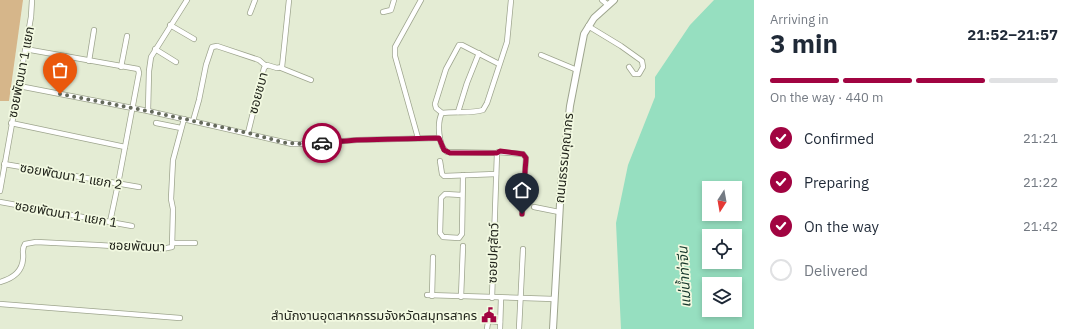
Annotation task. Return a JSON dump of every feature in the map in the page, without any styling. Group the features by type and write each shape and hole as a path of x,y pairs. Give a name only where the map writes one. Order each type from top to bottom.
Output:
{"street":[{"name":"ซอยพัฒนา 1 แยก","path":"0,191 11,122 31,17 32,0"},
{"path":"148,111 149,64 151,57 187,0"},
{"path":"250,13 255,0"},
{"name":"ซอยชบา","path":"248,133 266,66 280,68 282,65 289,0"},
{"path":"383,12 391,10 394,0"},
{"path":"418,138 395,56 395,47 421,0"},
{"path":"499,64 462,45 457,47 446,69 435,104 436,108 442,113 478,112 483,110 487,103 507,42 511,0"},
{"path":"602,0 608,5"},
{"name":"ถนนธรรมคุณากร","path":"553,329 559,212 569,112 584,34 594,18 614,0"},
{"path":"170,25 194,39"},
{"path":"588,26 642,61 643,67 639,74 634,74 629,67"},
{"path":"89,61 94,30"},
{"path":"121,66 127,36"},
{"path":"193,121 206,65 212,47 217,46 259,60 266,66"},
{"path":"25,49 138,70 139,73 110,222"},
{"path":"155,49 176,62"},
{"path":"458,112 467,83 479,54"},
{"path":"541,55 577,70"},
{"path":"280,68 311,80"},
{"path":"19,86 148,111 286,143 298,144 439,138"},
{"path":"442,113 440,116 439,138 441,146 447,152 497,153 500,151 525,155 522,214"},
{"name":"ซอยพัฒนา","path":"0,282 14,278 20,270 23,260 22,250 25,244 36,242 162,249 172,247 171,199 173,160 184,119"},
{"path":"11,122 125,147"},
{"path":"156,123 182,128"},
{"name":"ซอยปศุสัตว์","path":"492,298 497,153"},
{"path":"440,161 442,174 444,176 496,174"},
{"name":"ซอยพัฒนา 1 แยก 2","path":"4,164 139,187"},
{"path":"462,195 445,194 441,198 440,233 443,237 459,238 461,236 463,176"},
{"name":"ซอยพัฒนา 1 แยก 1","path":"0,202 132,226"},
{"path":"534,207 559,212"},
{"path":"172,243 194,243"},
{"path":"462,297 463,246"},
{"path":"519,329 523,249"},
{"path":"433,257 430,295 554,300"},
{"path":"500,329 501,298"},
{"path":"0,304 180,318"},
{"path":"487,329 488,322 500,322"}],"shaded area":[{"path":"0,0 23,0 9,101 0,101"}],"water":[{"name":"แม่น้ำท่าจีน","path":"714,0 754,0 754,329 621,329 616,223 628,165 655,97 655,77 690,25"}],"way so far":[{"path":"60,94 148,111 286,143 322,143"}],"place":[{"name":"สำนักงานอุตสาหกรรมจังหวัดสมุทรสาคร","path":"489,315"}],"route":[{"path":"322,143 357,140 439,138 441,146 444,150 450,153 474,154 497,153 500,151 523,154 526,158 522,214"}]}
